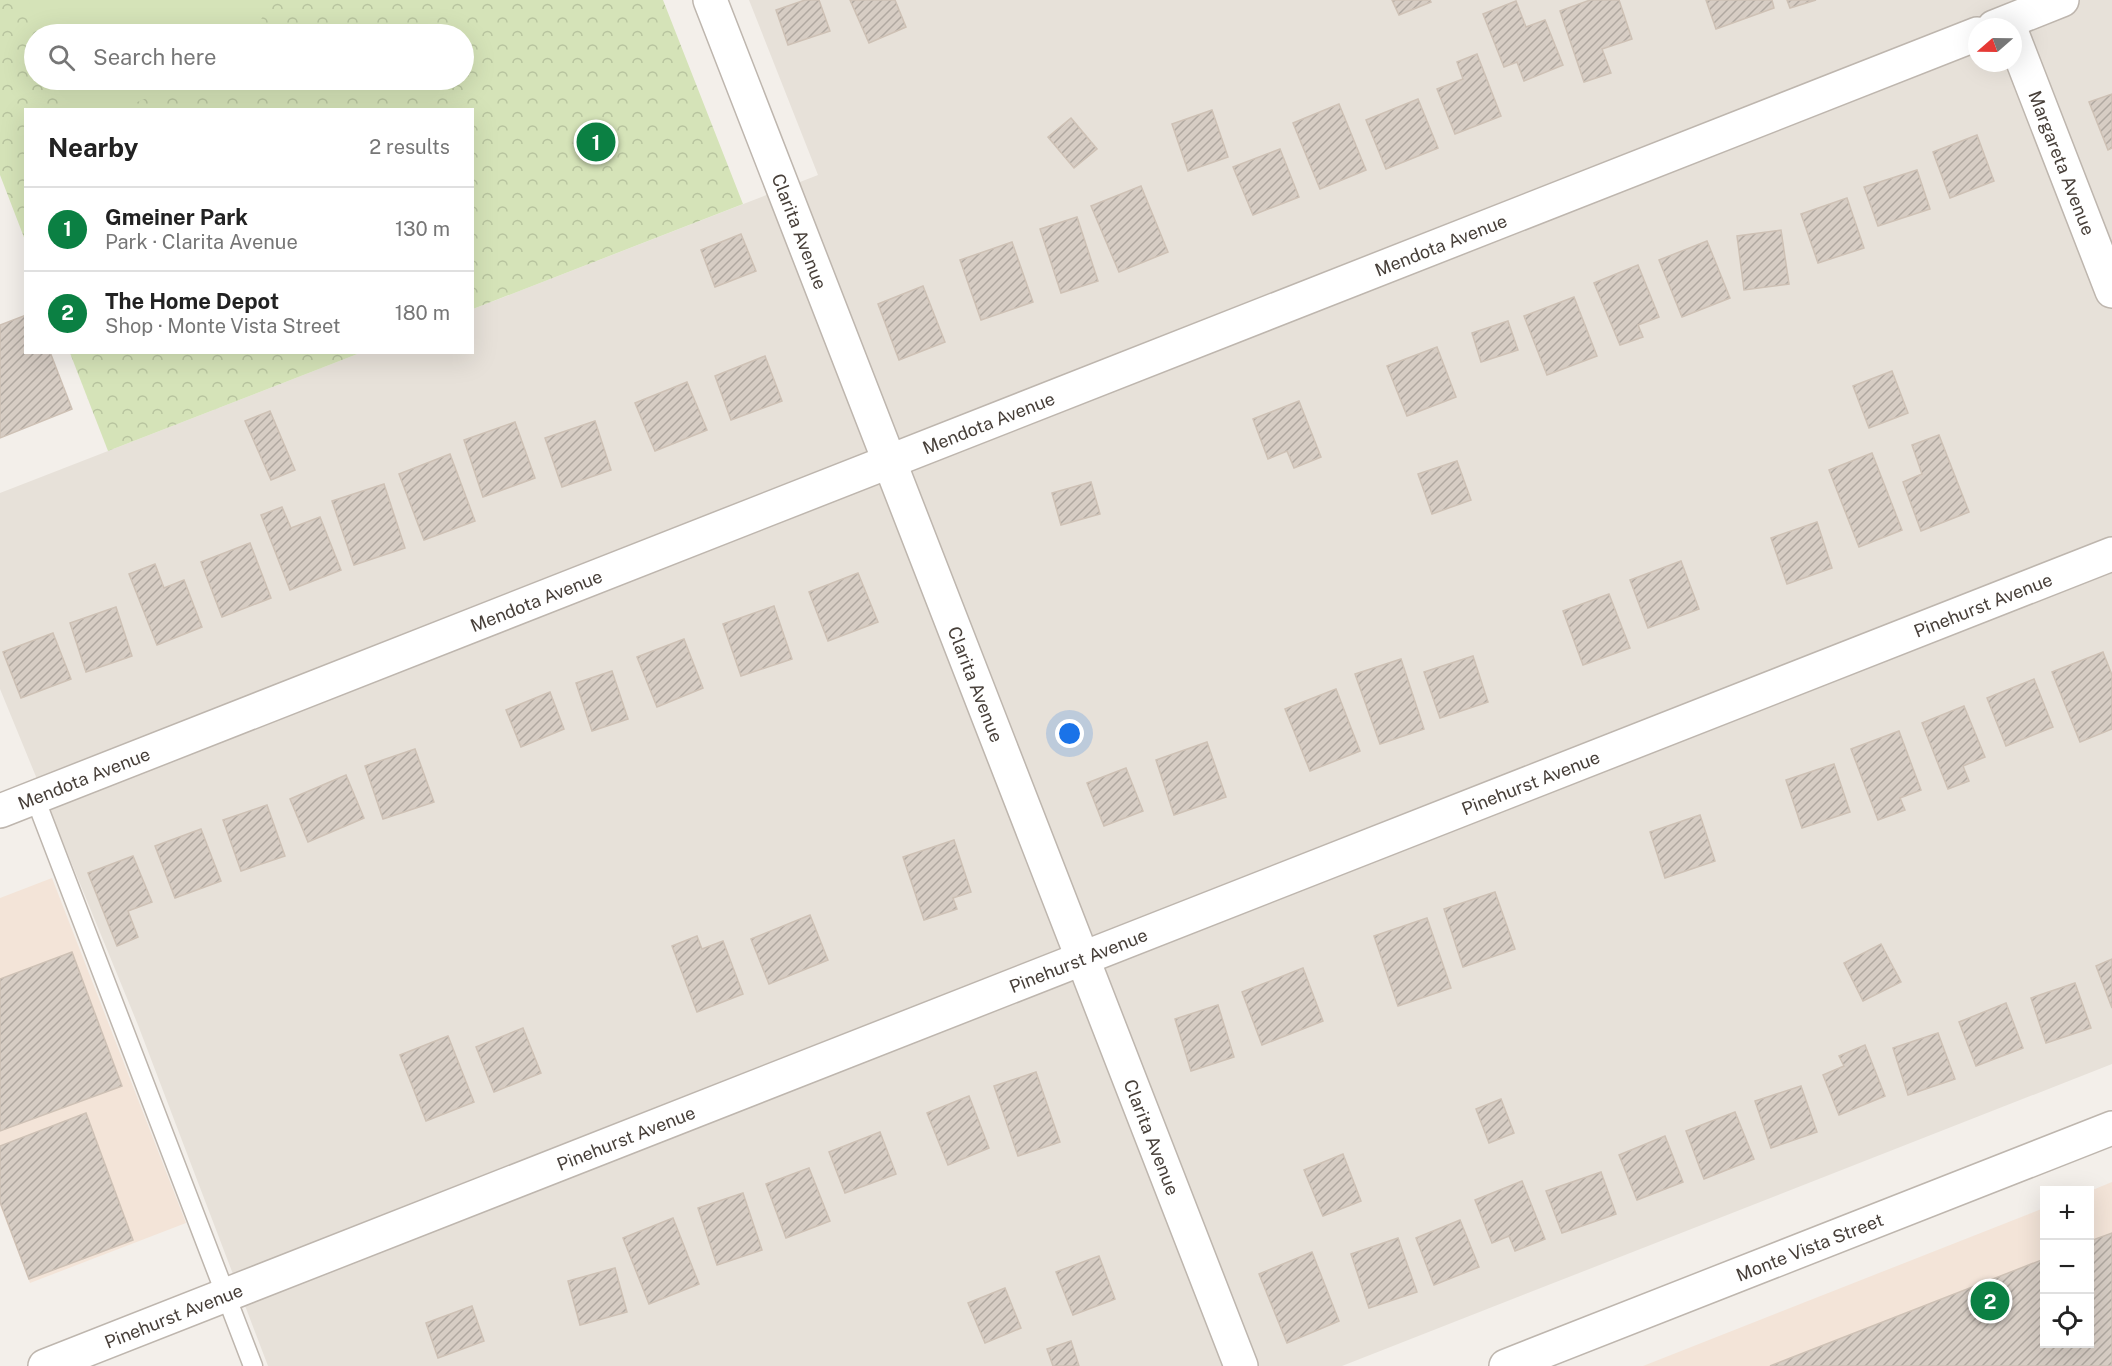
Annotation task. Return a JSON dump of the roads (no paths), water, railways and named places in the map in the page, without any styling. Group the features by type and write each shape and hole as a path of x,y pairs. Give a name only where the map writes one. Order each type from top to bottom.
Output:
{"street":[{"name":"Clarita Avenue","path":"710,0 1241,1366"},
{"path":"2015,18 2062,0"},
{"name":"Mendota Avenue","path":"0,812 1968,38"},
{"name":"Margareta Avenue","path":"2022,65 2112,291"},
{"name":"Pinehurst Avenue","path":"45,1366 2112,554"},
{"name":"Monte Vista Street","path":"1506,1366 2112,1128"}],"lane":[{"path":"34,798 253,1366"}],"place":[{"name":"Gmeiner Park","path":"596,142"},
{"name":"The Home Depot","path":"1990,1301"}]}
